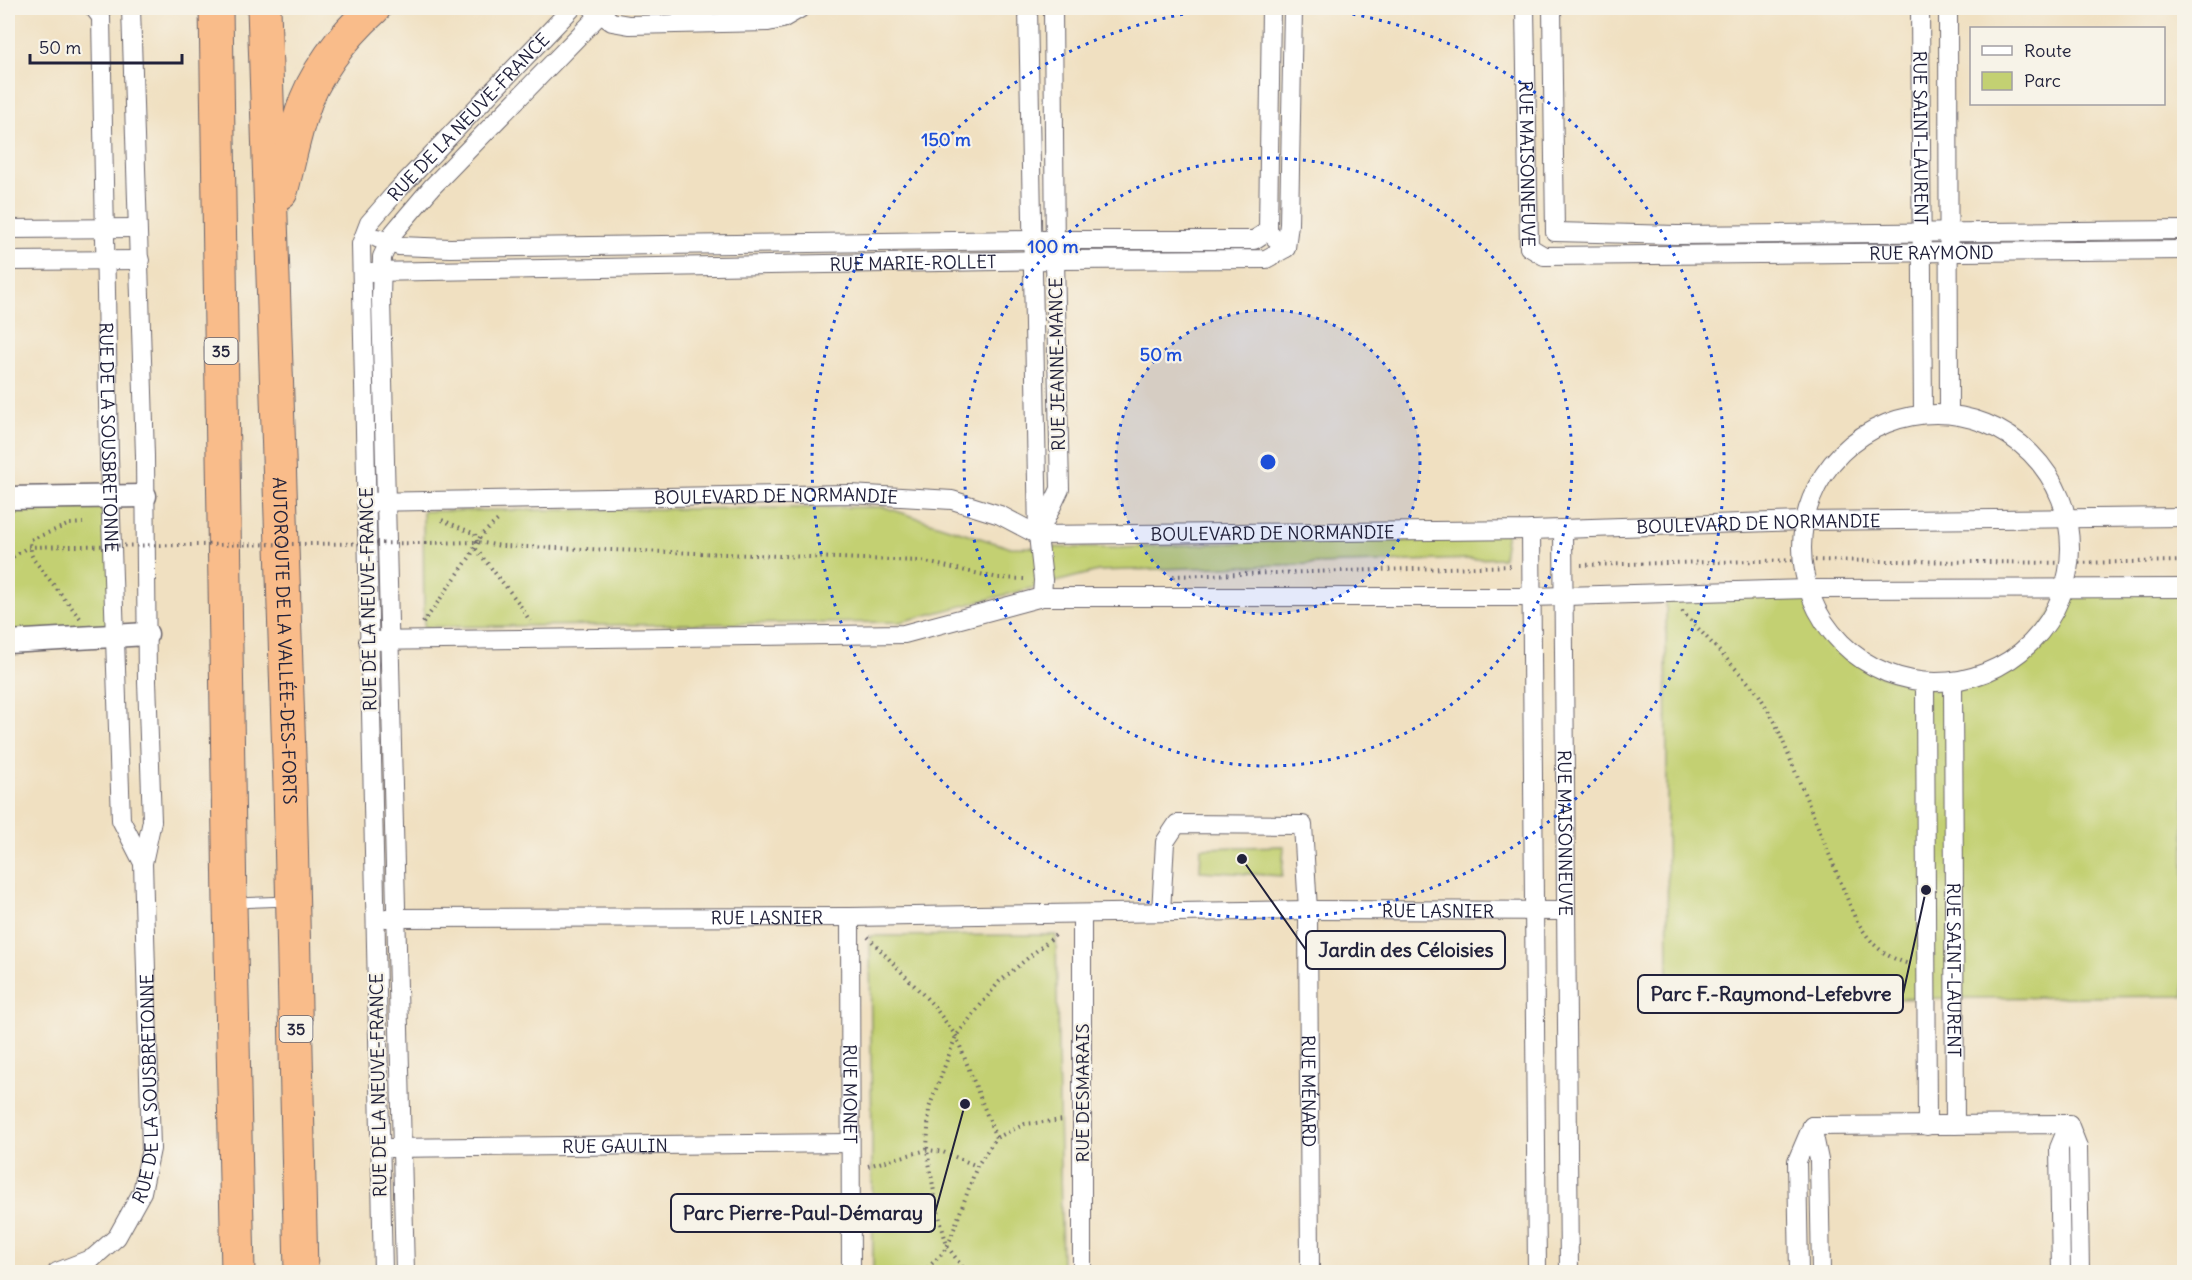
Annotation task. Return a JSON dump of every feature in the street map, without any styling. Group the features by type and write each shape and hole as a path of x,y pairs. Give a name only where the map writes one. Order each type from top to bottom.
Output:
{"highway":[{"path":"209,8 217,49"},
{"name":"35","path":"216,8 238,1272"},
{"name":"AUTOROUTE DE LA VALLÉE-DES-FORTS","path":"264,8 293,901 301,1272"},
{"path":"272,228 307,98 336,50 358,22 374,8"}],"street":[{"name":"RUE DE LA SOUSBRETONNE","path":"94,8 101,18 103,228 106,260 110,497 121,820 143,863"},
{"name":"RUE DE LA SOUSBRETONNE","path":"57,1272 93,1258 117,1237 142,1192 151,1149 143,863 152,821 140,260 137,228 131,8"},
{"name":"RUE DE LA NEUVE-FRANCE","path":"383,1272 361,244 365,230 396,192 572,8"},
{"name":"RUE DE LA NEUVE-FRANCE","path":"405,1272 382,257 387,242 401,222 599,10 612,22 629,25 768,22 782,19 801,8"},
{"name":"RUE JEANNE-MANCE","path":"1028,8 1038,535 1043,589"},
{"name":"RUE JEANNE-MANCE","path":"1038,535 1060,489 1053,8"},
{"path":"1271,8 1268,231 1286,248"},
{"path":"1286,248 1289,224 1293,8"},
{"name":"RUE MAISONNEUVE","path":"1525,8 1529,247 1555,232 1552,8"},
{"name":"RUE SAINT-LAURENT","path":"1920,8 1923,414"},
{"name":"RUE SAINT-LAURENT","path":"1948,8 1949,414"},
{"path":"8,229 137,228"},
{"name":"RUE MARIE-ROLLET","path":"365,230 399,246 429,248 1032,240 1254,240 1268,231"},
{"name":"RUE RAYMOND","path":"1555,232 1677,235 2184,230"},
{"path":"1677,235 1677,255"},
{"path":"681,244 681,267"},
{"name":"RUE RAYMOND","path":"1529,247 1544,256 2184,250"},
{"name":"RUE MARIE-ROLLET","path":"360,272 1055,260 1266,259 1286,248"},
{"path":"8,261 140,260"},
{"path":"1923,414 1949,414 1981,421 2006,433 2027,450 2052,482 2066,518 2070,540 2069,563 2064,589 2047,623 2022,652 1990,672 1953,682 1925,683 1886,674 1852,654 1825,625 1808,589 1802,560 1804,521 1808,505 1821,479 1836,457 1856,440 1894,420 1923,414"},
{"name":"BOULEVARD DE NORMANDIE","path":"366,502 850,494 952,500 1000,515 1038,535 1531,530 1804,521 2184,517"},
{"path":"8,498 145,496"},
{"name":"RUE MAISONNEUVE","path":"1563,529 1569,1272"},
{"name":"RUE MAISONNEUVE","path":"1531,530 1537,1272"},
{"path":"369,641 904,634 1043,589 1563,597 1808,589 2184,588"},
{"path":"8,642 147,634"},
{"name":"RUE SAINT-LAURENT","path":"1953,682 1955,1125"},
{"name":"RUE SAINT-LAURENT","path":"1925,683 1927,1126"},
{"path":"1925,816 1954,815"},
{"path":"1161,912 1165,842 1177,824 1303,825 1308,910"},
{"name":"RUE LASNIER","path":"375,919 850,917 1308,910 1566,911"},
{"name":"RUE MÉNARD","path":"1308,910 1310,1272"},
{"name":"RUE DESMARAIS","path":"1082,914 1082,1272"},
{"name":"RUE MONET","path":"850,917 851,1272"},
{"path":"1812,1126 2069,1124"},
{"path":"2069,1124 2078,1147 2080,1272"},
{"path":"2061,1272 2059,1148 2069,1124"},
{"path":"1799,1272 1797,1161 1812,1126"},
{"path":"1812,1126 1819,1160 1821,1272"},
{"path":"1536,1138 1568,1137"},
{"name":"RUE GAULIN","path":"380,1149 850,1143"}],"lane":[{"path":"230,904 293,901"}],"path":[{"path":"475,542 508,511"},
{"path":"436,518 475,534 476,549 518,602 533,627"},
{"path":"83,523 70,524 30,540 34,560 86,626"},
{"path":"8,560 33,547 475,542 501,546 921,561 1043,589"},
{"path":"423,624 476,549"},
{"path":"1563,565 1802,560 2069,563 2184,561"},
{"path":"1162,576 1531,566"},
{"path":"1666,594 1758,693 1775,722 1856,920 1873,945 1890,958 1926,970"},
{"path":"966,1272 947,1246 936,1204 927,1150 929,1108 956,1036 999,982 1082,914"},
{"path":"850,917 933,1005 956,1036 996,1138"},
{"path":"923,1272 943,1253 947,1246 977,1166 996,1138 1025,1124 1082,1118"},
{"path":"850,1171 927,1150 943,1152 977,1166"}],"green space":[{"path":"8,498 109,498 112,635 8,641"},
{"path":"884,507 1008,547 1119,548 1507,531 1503,558 1098,571 900,622 424,627 423,511"},
{"path":"1805,590 1835,647 1878,675 1935,690 1992,672 2032,639 2051,615 2061,593 2184,591 2184,996 1668,1001 1666,594"},
{"path":"1284,846 1282,876 1200,871 1201,848"},
{"path":"1056,935 1062,1272 873,1272 870,936"}],"place":[{"name":"Jardin des Céloisies","path":"1242,859"},
{"name":"Parc F.-Raymond-Lefebvre","path":"1926,890"},
{"name":"Parc Pierre-Paul-Démaray","path":"965,1104"}]}
